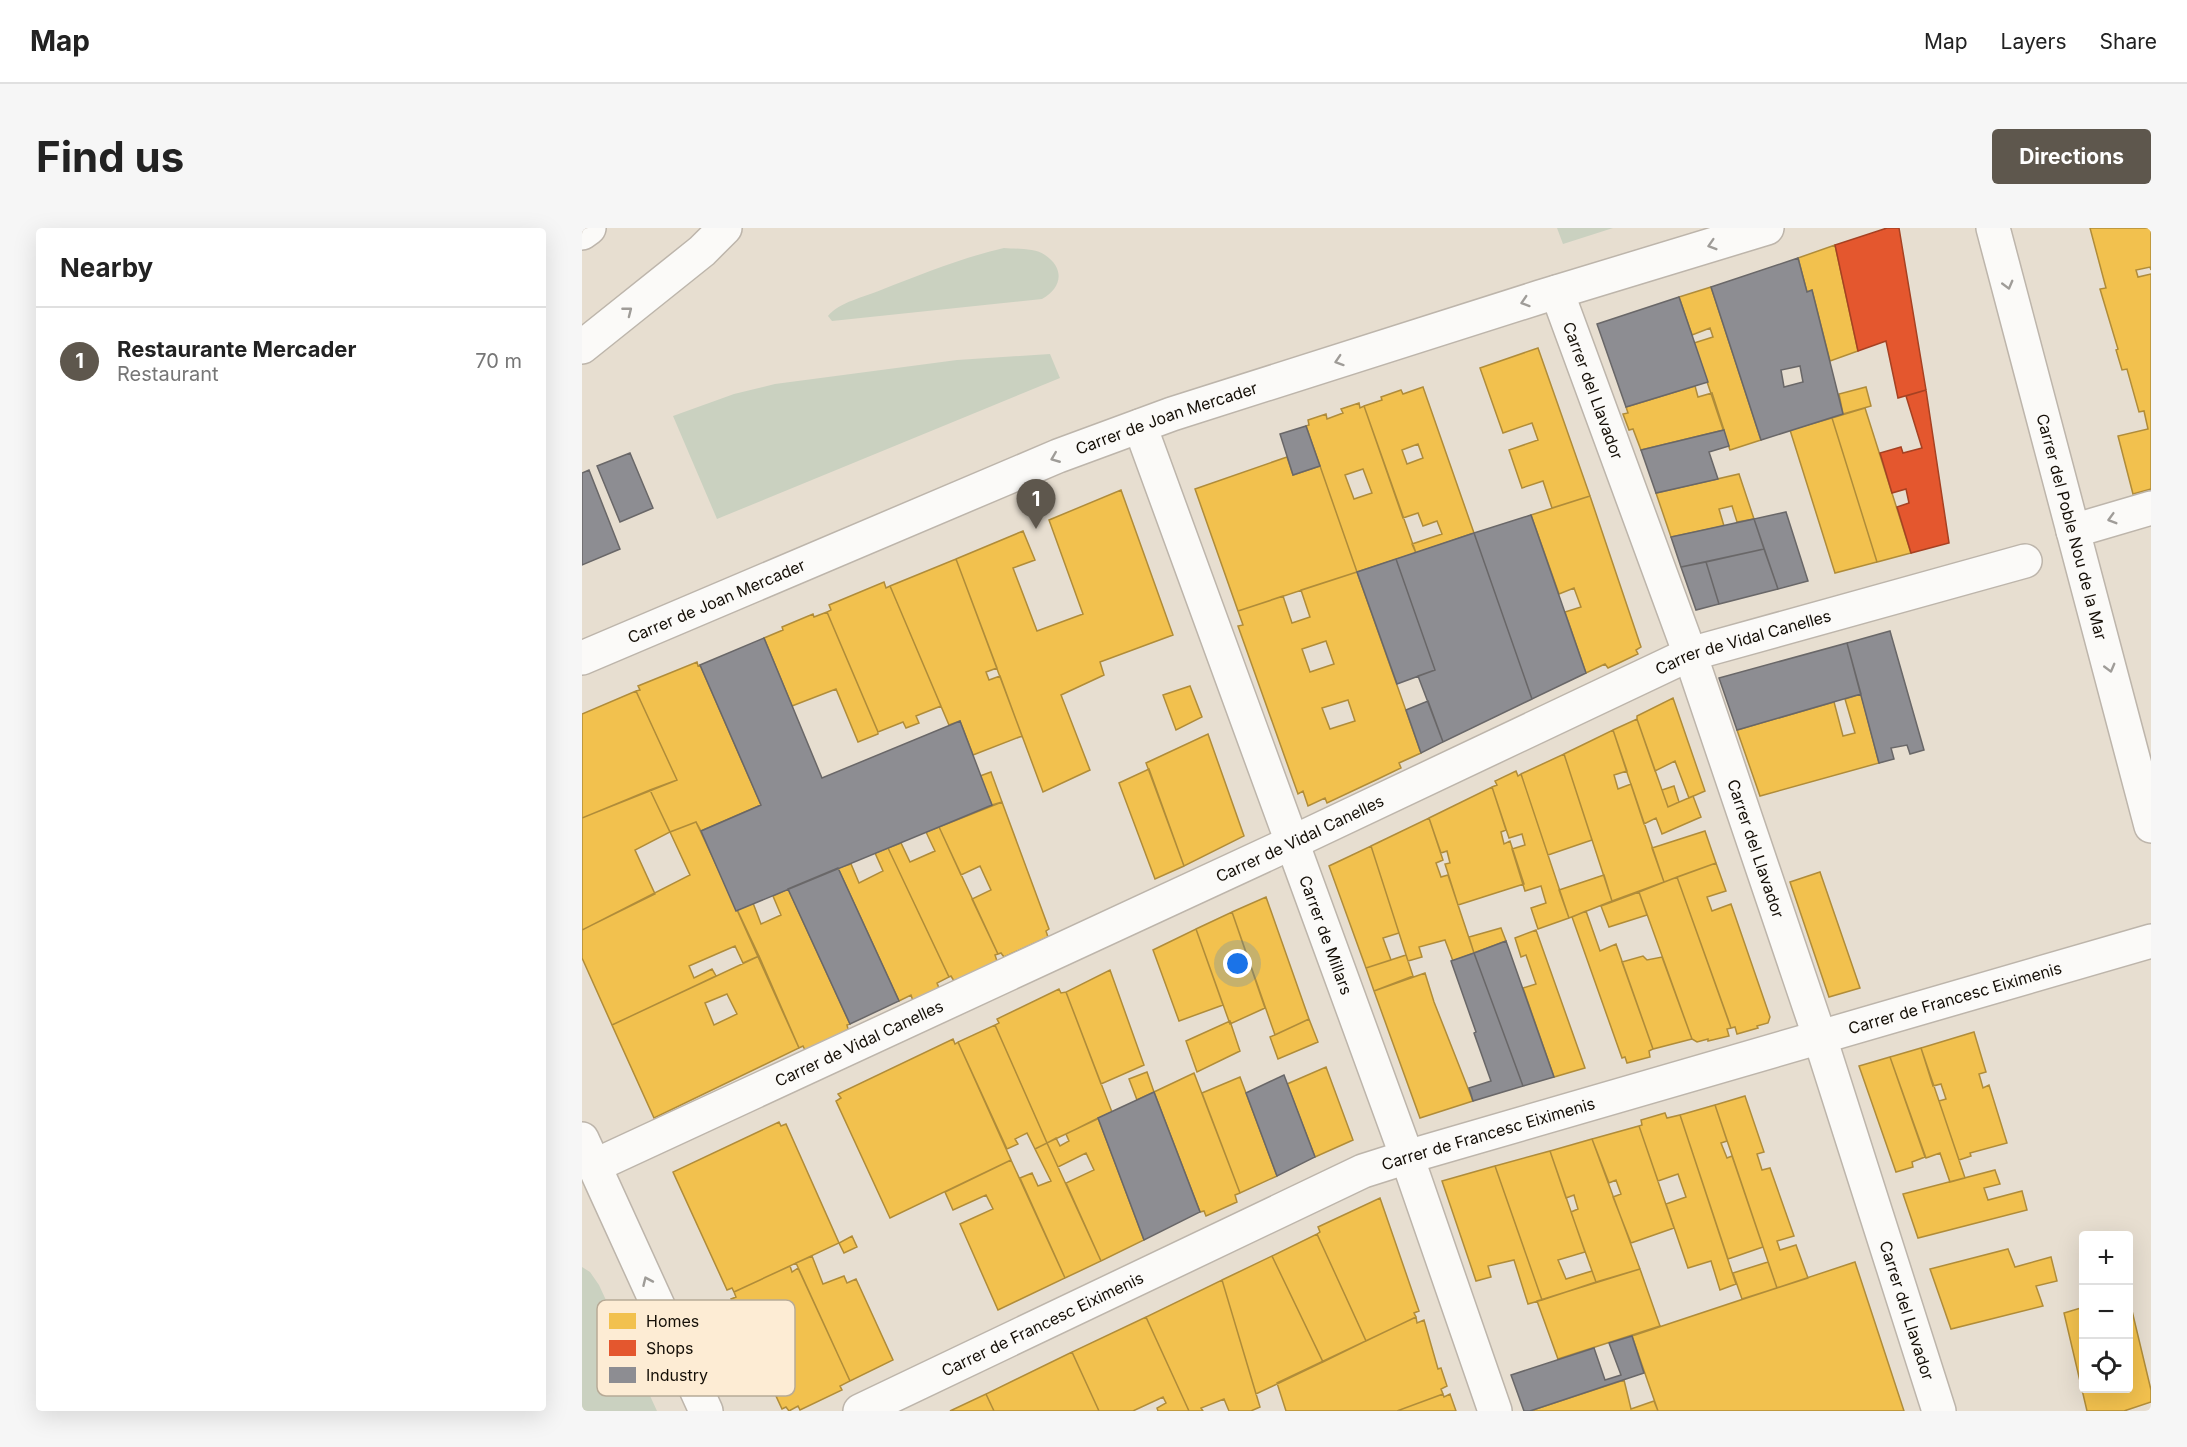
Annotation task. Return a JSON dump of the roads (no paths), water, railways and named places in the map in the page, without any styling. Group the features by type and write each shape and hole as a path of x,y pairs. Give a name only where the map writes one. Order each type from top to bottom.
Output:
{"street":[{"path":"582,233 589,228"},
{"path":"582,347 702,251 725,228"},
{"name":"Carrer de Joan Mercader","path":"582,658 1058,456 1172,414 1767,228"},
{"name":"Carrer del Poble Nou de la Mar","path":"1993,228 2151,826"},
{"name":"Carrer del Llavador","path":"1557,292 1690,654 1820,1038 1939,1411"},
{"name":"Carrer de Millars","path":"1140,426 1407,1157 1495,1411"},
{"path":"2073,531 2151,508"},
{"name":"Carrer de Vidal Canelles","path":"588,1153 1291,843 1690,654 2025,561"},
{"name":"Carrer de Francesc Eiximenis","path":"860,1411 1363,1171 2151,941"},
{"path":"588,1153 655,1300"},
{"path":"699,1396 706,1411"}],"place":[{"name":"Restaurante Mercader","path":"1036,529"}]}
